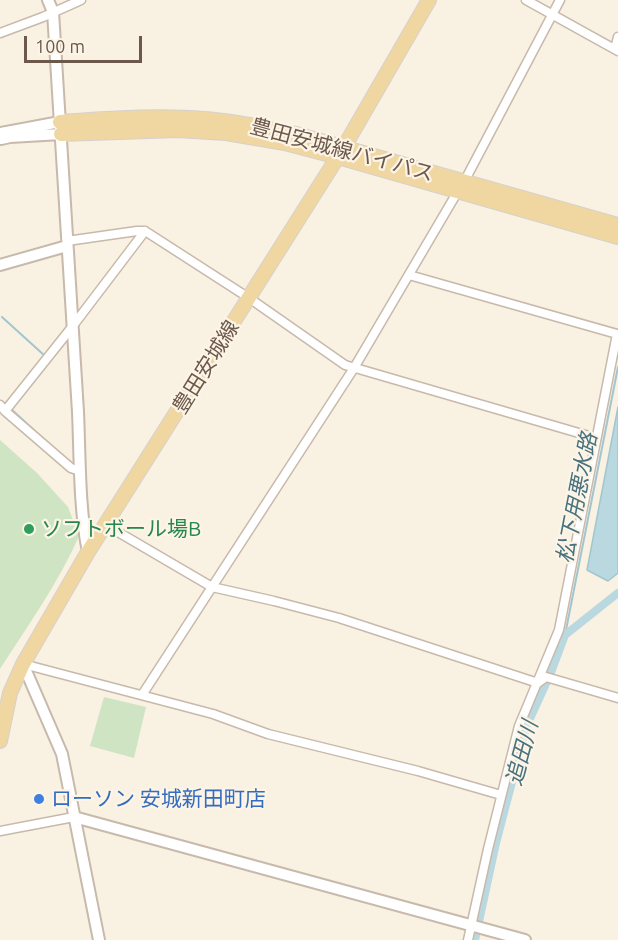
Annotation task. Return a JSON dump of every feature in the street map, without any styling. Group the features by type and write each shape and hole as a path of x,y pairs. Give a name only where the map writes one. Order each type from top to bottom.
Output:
{"main road":[{"name":"豊田安城線","path":"0,741 10,693 23,664 88,552 341,152 429,0"},
{"name":"豊田安城線バイパス","path":"60,128 202,131 341,152 618,237"},
{"name":"豊田安城線バイパス","path":"461,187 618,225"}],"street":[{"path":"48,0 53,12 80,471 88,552"},
{"path":"0,33 81,0"},
{"path":"526,0 617,50 618,38"},
{"path":"142,695 354,368 461,187 560,0"},
{"path":"0,133 34,125 60,128"},
{"path":"0,139 60,128"},
{"path":"80,471 71,468 2,408 72,327 145,231"},
{"path":"0,266 67,244 145,231 249,298 345,365 596,438"},
{"path":"409,275 617,332 596,438 568,609 545,680 519,726 501,795 475,926 468,940"},
{"path":"106,525 212,587 339,618 545,680 618,698"},
{"path":"23,664 213,714 268,734 418,771 501,795"},
{"path":"23,664 62,754 99,940"},
{"path":"0,831 74,817 525,940"}],"green space":[{"path":"0,440 37,473 68,507 79,536 32,621 0,669"},
{"path":"104,697 146,707 134,758 90,746"}],"water":[{"path":"618,407 618,573 608,581 587,570"}],"waterway":[{"path":"2,317 45,356"},
{"name":"松下用悪水路","path":"565,635 618,367"},
{"path":"10,408 50,445"},
{"name":"追田川","path":"475,940 496,843 527,725 565,635 618,593"}],"place":[{"name":"ソフトボール場B","path":"29,529"},
{"name":"ローソン 安城新田町店","path":"39,799"}]}
